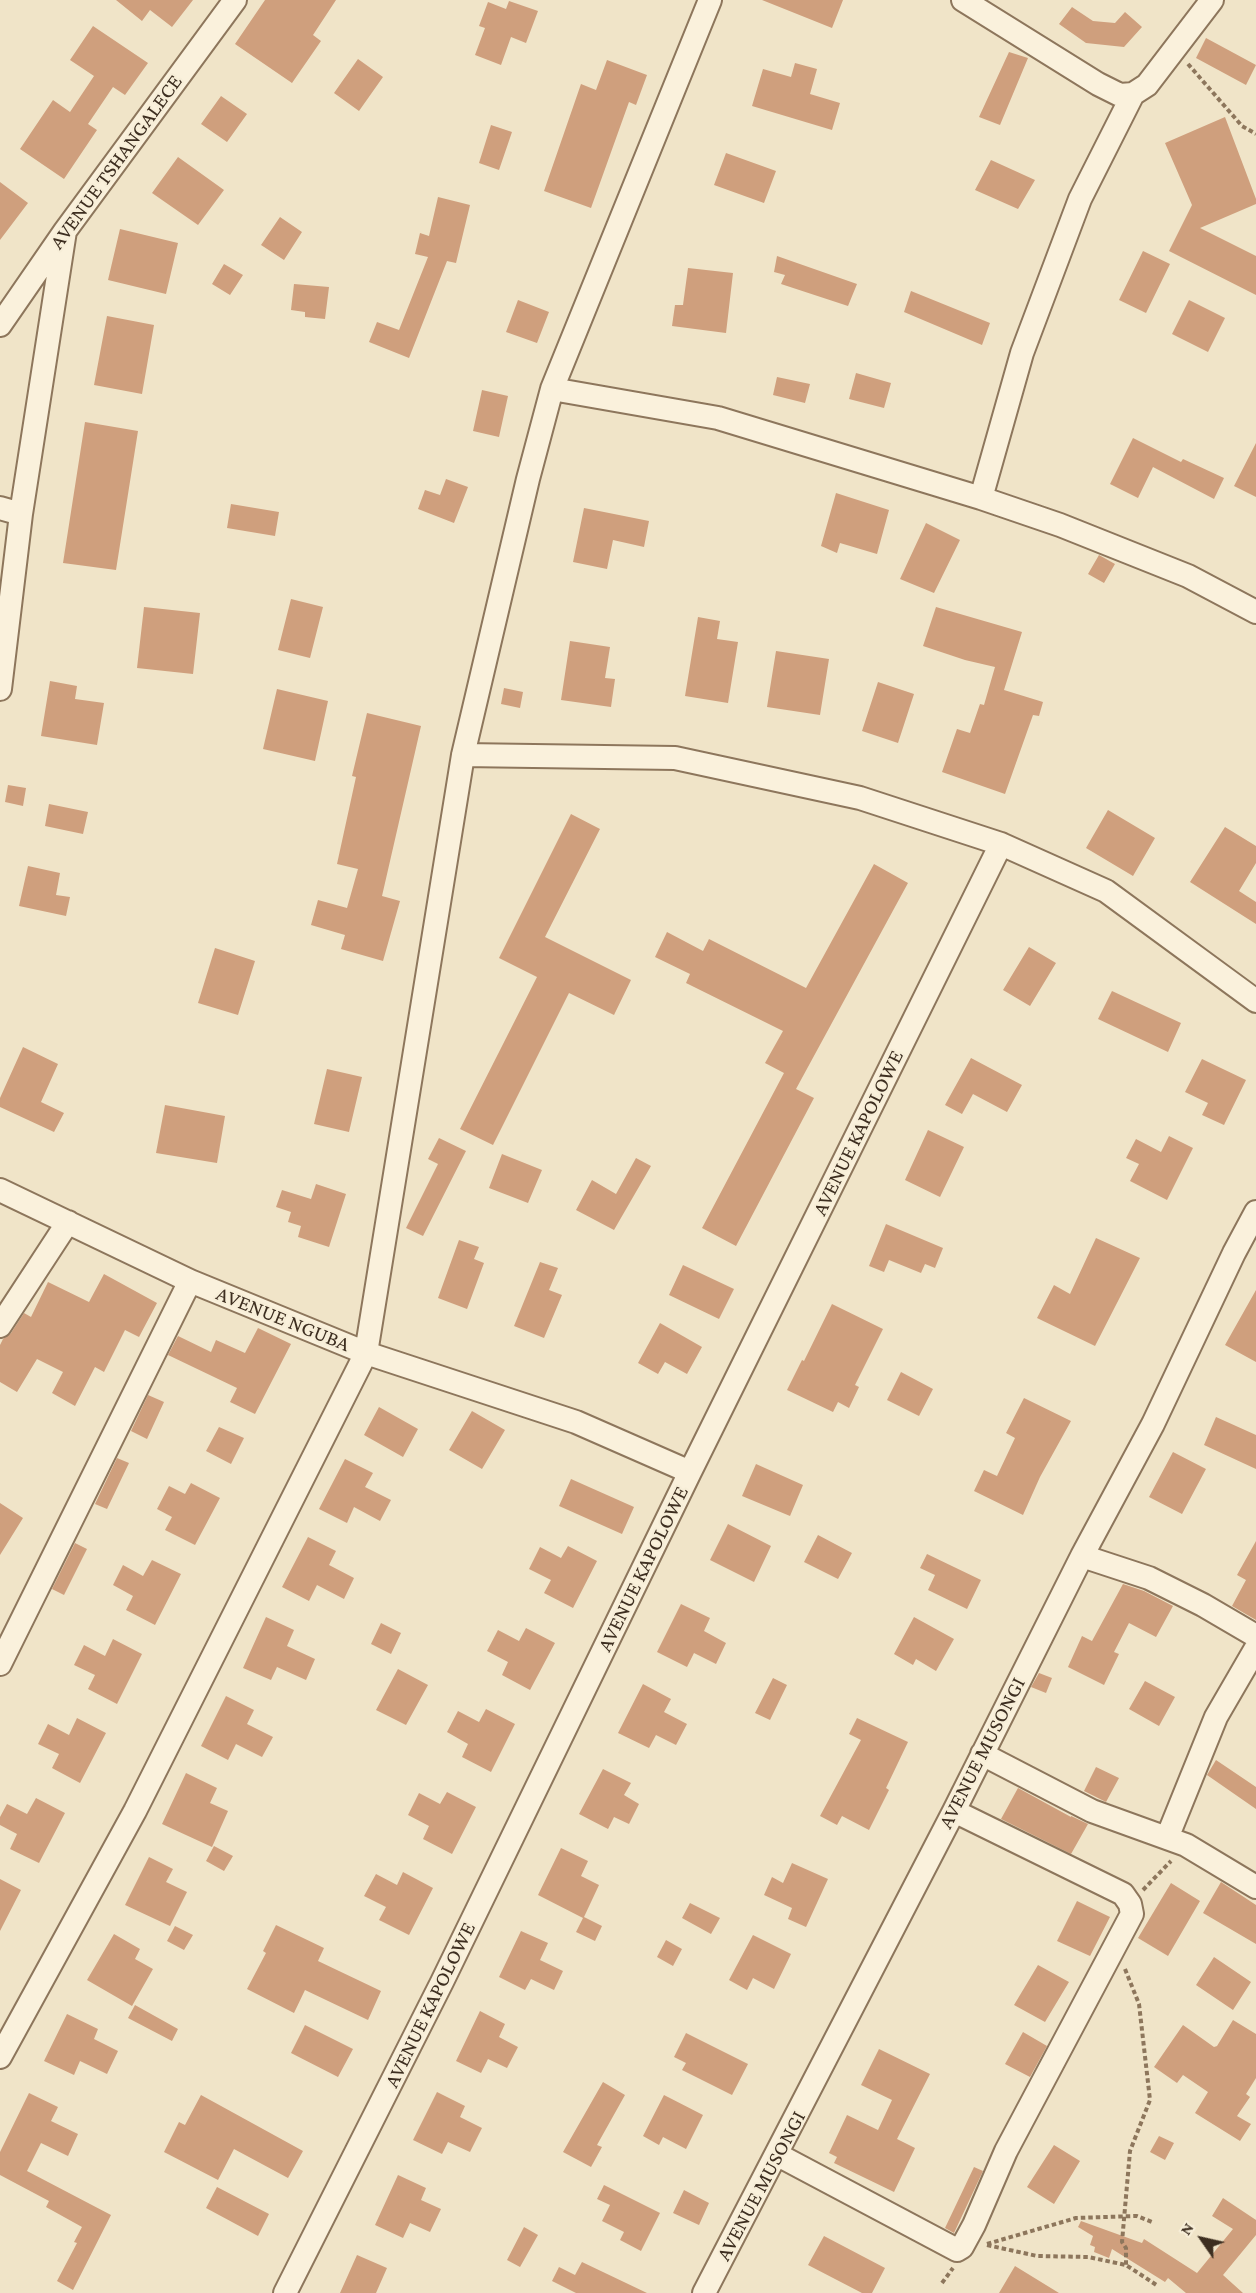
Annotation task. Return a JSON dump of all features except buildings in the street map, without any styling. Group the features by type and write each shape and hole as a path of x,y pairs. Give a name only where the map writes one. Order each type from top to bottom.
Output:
{"street":[{"name":"AVENUE TSHANGALECE","path":"0,325 64,231 235,0"},
{"path":"0,2057 135,1811 366,1353 464,755 528,478 552,389 710,0"},
{"path":"963,0 1098,84 1120,95 1133,94 1147,85 1212,0"},
{"path":"981,498 1030,331 1080,199 1133,94"},
{"path":"0,690 10,511 64,231"},
{"path":"552,389 718,418 981,498 1060,525 1188,576 1256,612"},
{"path":"464,755 675,758 860,798 1001,844 1106,891 1256,1001"},
{"name":"AVENUE KAPOLOWE","path":"285,2293 442,1982 690,1472 1001,844"},
{"name":"AVENUE NGUBA","path":"0,1191 190,1281 366,1353 576,1422 690,1472"},
{"name":"AVENUE MUSONGI","path":"704,2293 778,2155 1082,1556 1153,1424 1234,1253 1256,1212"},
{"path":"0,1326 68,1222"},
{"path":"0,1664 190,1281"},
{"path":"1082,1556 1149,1578 1203,1605 1256,1636"},
{"path":"1177,1842 1216,1717 1256,1648"},
{"path":"982,1755 1092,1811 1177,1842 1256,1887"},
{"path":"778,2155 957,2250 962,2247 974,2225 1006,2151 1132,1914 1130,1904 1123,1894 954,1811"}],"path":[{"path":"1175,49 1242,126 1256,134"},
{"path":"1130,1904 1177,1842"},
{"path":"1115,1945 1139,2004 1150,2100 1130,2151 1122,2242 1126,2248 1126,2265"},
{"path":"1001,2238 1076,2218 1137,2216 1152,2222"},
{"path":"985,2245 1037,2256 1088,2257 1126,2265 1158,2286"}]}
